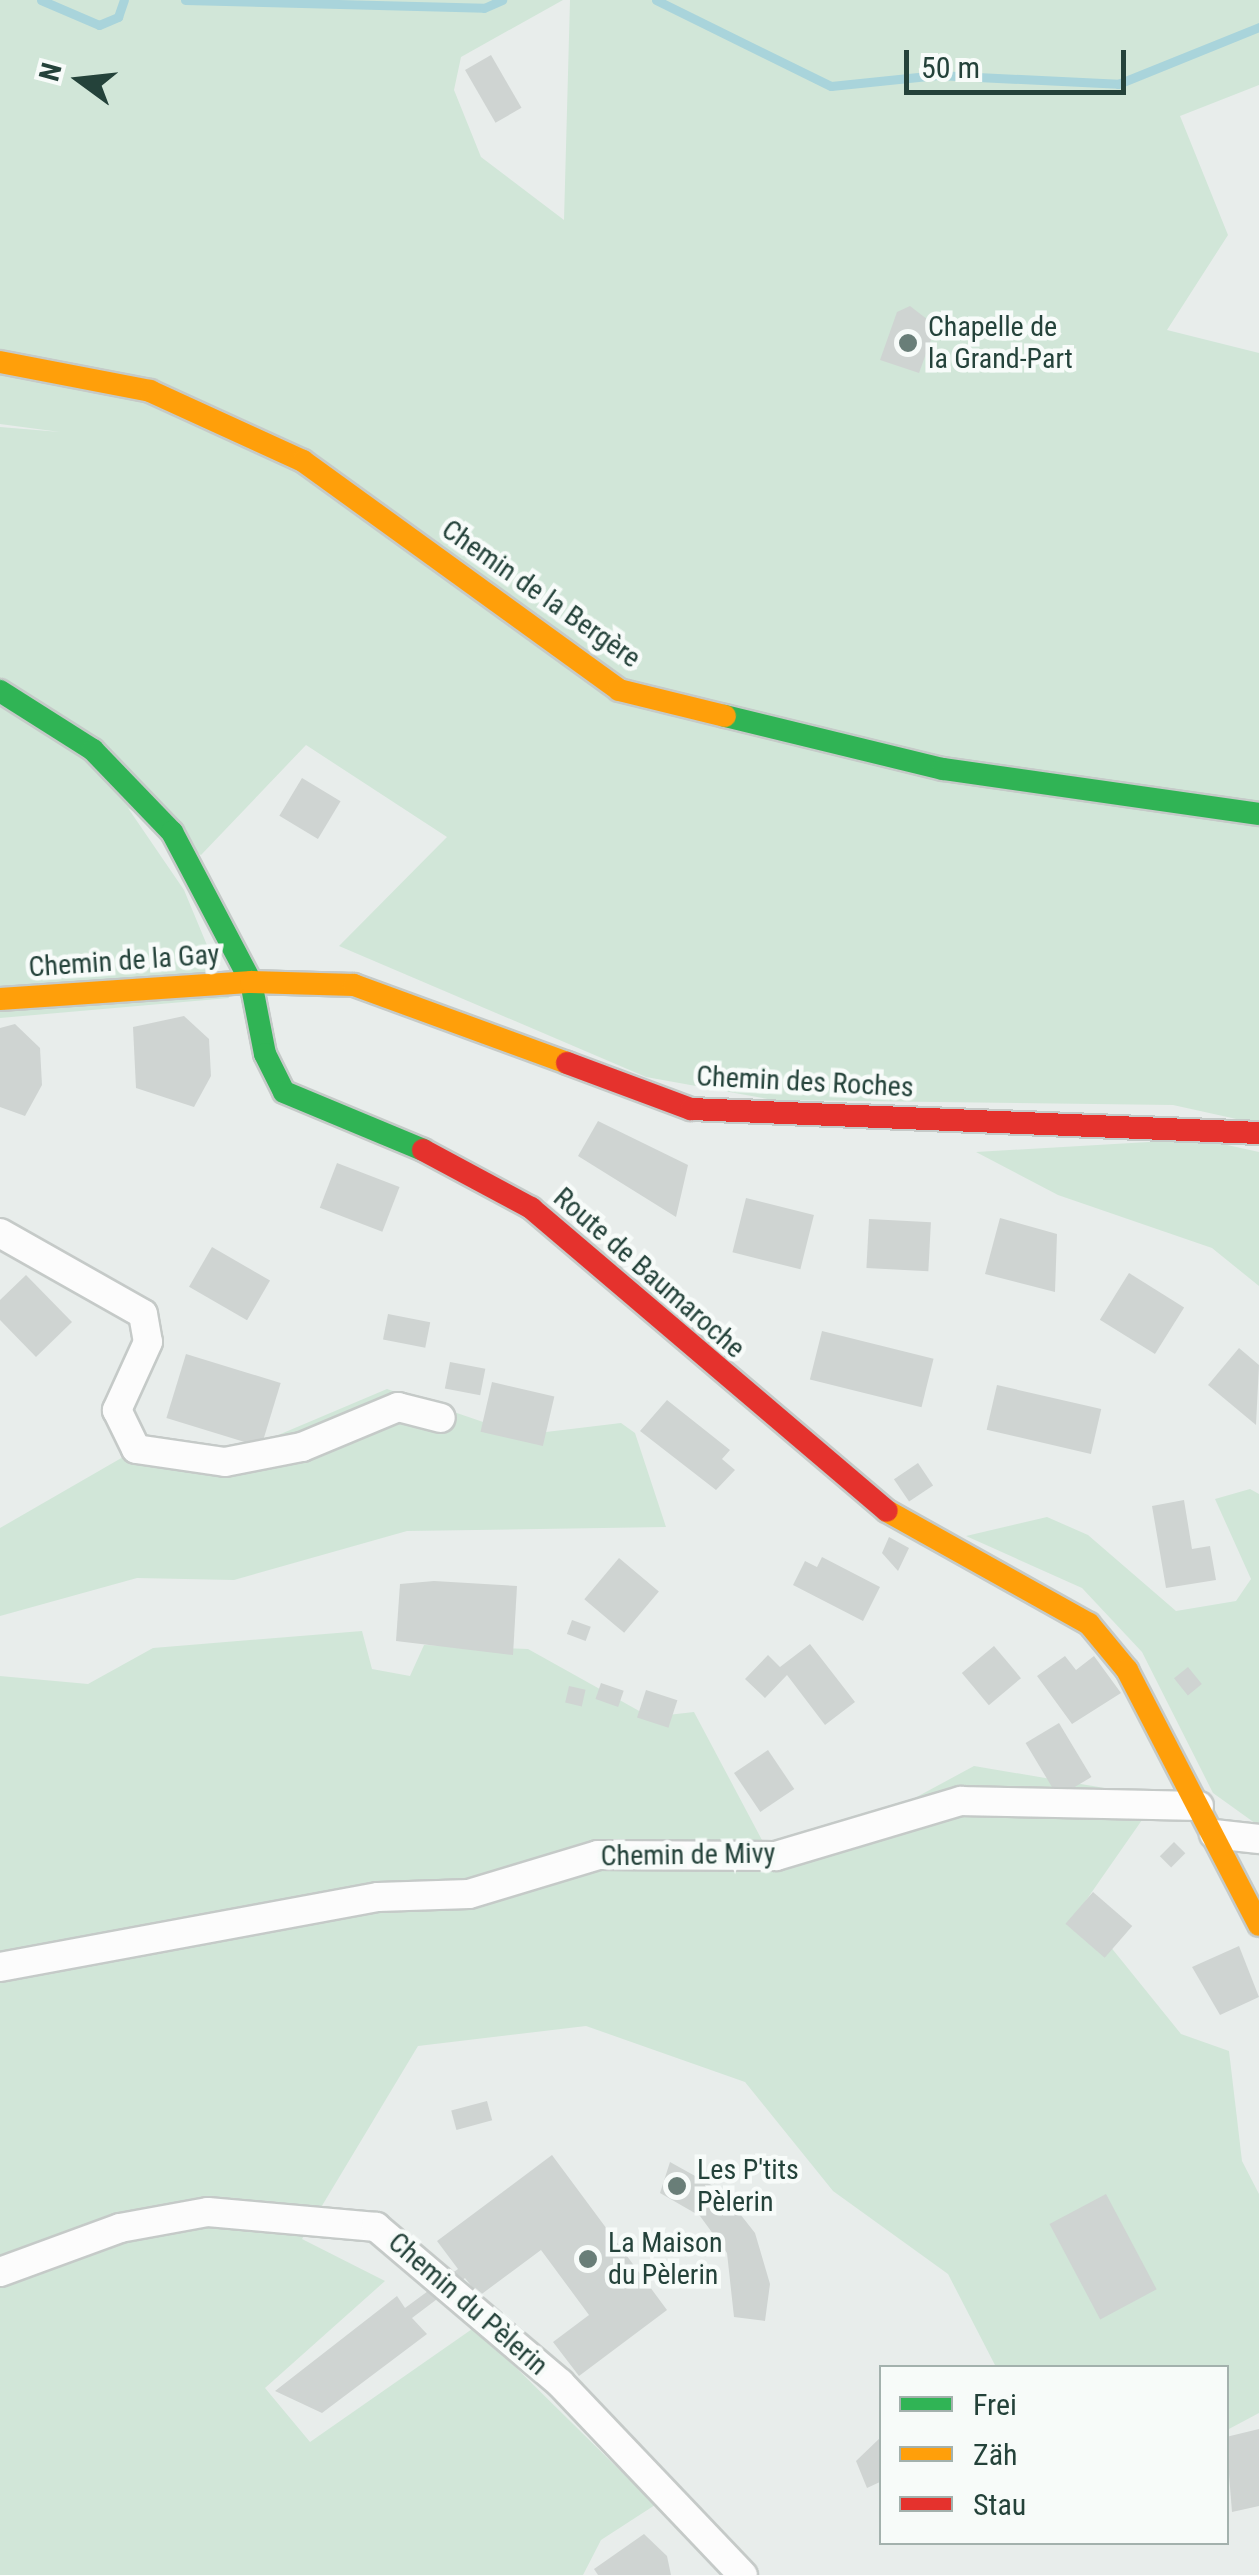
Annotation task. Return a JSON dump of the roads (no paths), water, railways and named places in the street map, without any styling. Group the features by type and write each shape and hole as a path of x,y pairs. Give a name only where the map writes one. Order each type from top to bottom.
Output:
{"street":[{"name":"Chemin de la Bergère","path":"0,362 150,391 303,460 619,690 943,770 1087,797 1259,814"},
{"name":"Route de Baumaroche","path":"0,691 93,750 154,808 198,870 251,982 265,1054 284,1092 426,1151 531,1208 870,1501 1089,1624 1128,1670 1259,1926"},
{"name":"Chemin de la Gay","path":"0,999 251,982"},
{"name":"Chemin des Roches","path":"251,982 378,992 691,1109 1259,1133"},
{"path":"0,1233 144,1314 148,1342 116,1410 136,1449 225,1462 302,1447 398,1407 441,1418"},
{"name":"Chemin de Mivy","path":"0,1967 360,1900 469,1894 598,1854 776,1856 960,1801 1199,1806"},
{"path":"1214,1834 1259,1839"},
{"name":"Chemin du Pèlerin","path":"0,2272 120,2228 208,2212 376,2226 560,2384 743,2575"}],"waterway":[{"path":"41,0 99,25 118,17 124,0"},
{"path":"185,0 484,8 502,0"},
{"path":"656,0 831,86 937,75 1118,84 1259,27"}],"place":[{"name":"Chapelle de la Grand-Part","path":"908,343"},
{"name":"Les P'tits Pèlerin","path":"677,2186"},
{"name":"La Maison du Pèlerin","path":"588,2259"}]}
